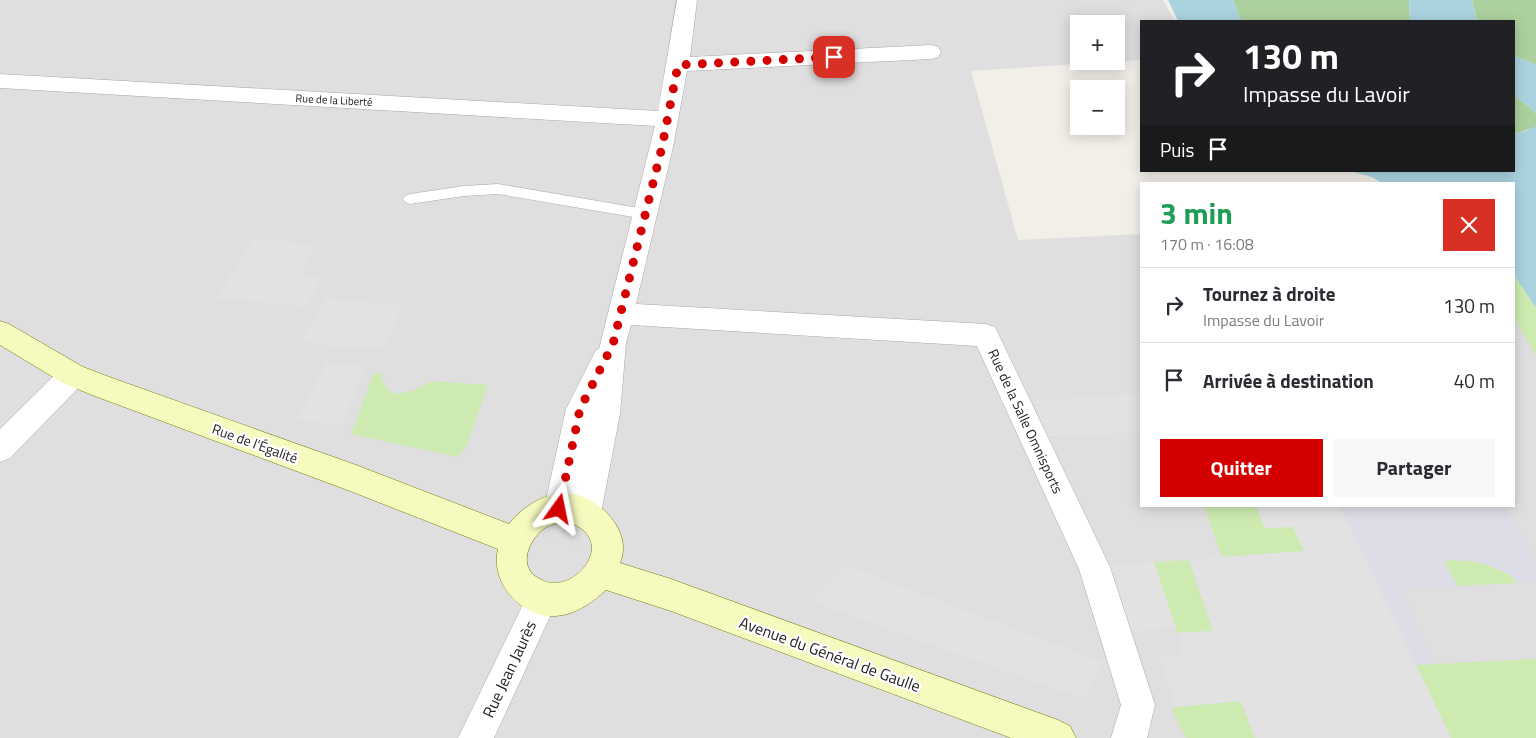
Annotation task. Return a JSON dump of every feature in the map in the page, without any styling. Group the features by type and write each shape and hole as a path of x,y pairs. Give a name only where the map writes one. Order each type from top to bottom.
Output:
{"street":[{"path":"573,511 606,414 613,344 668,119 687,0"},
{"path":"678,65 931,52"},
{"name":"Rue de la Liberté","path":"0,81 668,119"},
{"name":"Rue de la Salle Omnisports","path":"620,314 986,335 1094,566 1138,704 1129,738"},
{"name":"Rue de l'Égalité","path":"0,332 73,375 102,387 356,479 516,541"},
{"path":"0,449 73,375"},
{"path":"573,511 598,521 605,532 608,545 607,559 601,574 590,587 575,596 558,600 542,600 529,594 518,583 512,563 516,541 523,529 533,519 546,512 573,511"},
{"name":"Avenue du Général de Gaulle","path":"601,574 671,595 1058,738"},
{"name":"Rue Jean Jaurès","path":"476,738 542,600"}],"lane":[{"path":"410,199 464,190 498,188 645,214"}],"shaded area":[{"path":"0,0 1163,0 1174,20 1140,20 1140,60 1125,61 1125,15 1070,15 1070,65 971,71 1018,240 1140,234 1140,507 1515,507 1515,284 1536,318 1536,738 0,738"},
{"path":"253,238 315,245 300,274 321,277 306,307 217,298"},
{"path":"326,297 357,302 398,304 401,310 384,349 334,346 301,341"},
{"path":"326,363 365,367 343,424 297,421"},
{"path":"1140,393 1140,432 1047,437 1035,401"},
{"path":"1256,507 1340,507 1451,738 1255,738 1241,701 1176,707 1160,656 1182,654 1177,633 1213,631 1189,560 1304,551 1293,527 1265,528"},
{"path":"1340,507 1506,507 1534,559 1532,560 1536,568 1536,582 1517,583 1511,575 1478,561 1451,560 1444,561 1457,586 1401,590 1434,664 1416,665"},
{"path":"1154,562 1176,628 1114,633 1094,567"},
{"path":"845,565 1103,662 1084,699 812,602"}],"green space":[{"path":"1233,0 1409,0 1410,20 1241,20"},
{"path":"1472,0 1536,0 1536,65 1515,56 1515,20 1477,20"},
{"path":"1515,97 1530,107 1536,114 1536,127 1515,134"},
{"path":"1515,276 1536,308 1536,356 1515,319"},
{"path":"374,373 383,374 381,378 388,390 397,394 412,391 432,381 488,385 467,445 458,457 351,434"},
{"path":"1204,507 1256,507 1265,528 1293,526 1304,551 1222,557"},
{"path":"1189,560 1213,631 1177,633 1154,562"},
{"path":"1443,561 1478,562 1496,567 1511,576 1517,583 1457,586"},
{"path":"1536,659 1536,738 1451,738 1416,665"},
{"path":"1241,701 1255,738 1186,738 1172,710 1176,707"}],"water":[{"path":"1168,0 1233,0 1241,20 1178,20"},
{"path":"1409,0 1472,0 1477,20 1410,20"},
{"path":"1515,56 1536,65 1536,114 1530,107 1515,97"},
{"path":"1536,126 1536,308 1515,276 1515,182 1380,182 1372,177 1354,172 1515,172 1515,134"}],"route":[{"path":"559,509 580,409 613,344 662,147 678,65 834,57"}]}
